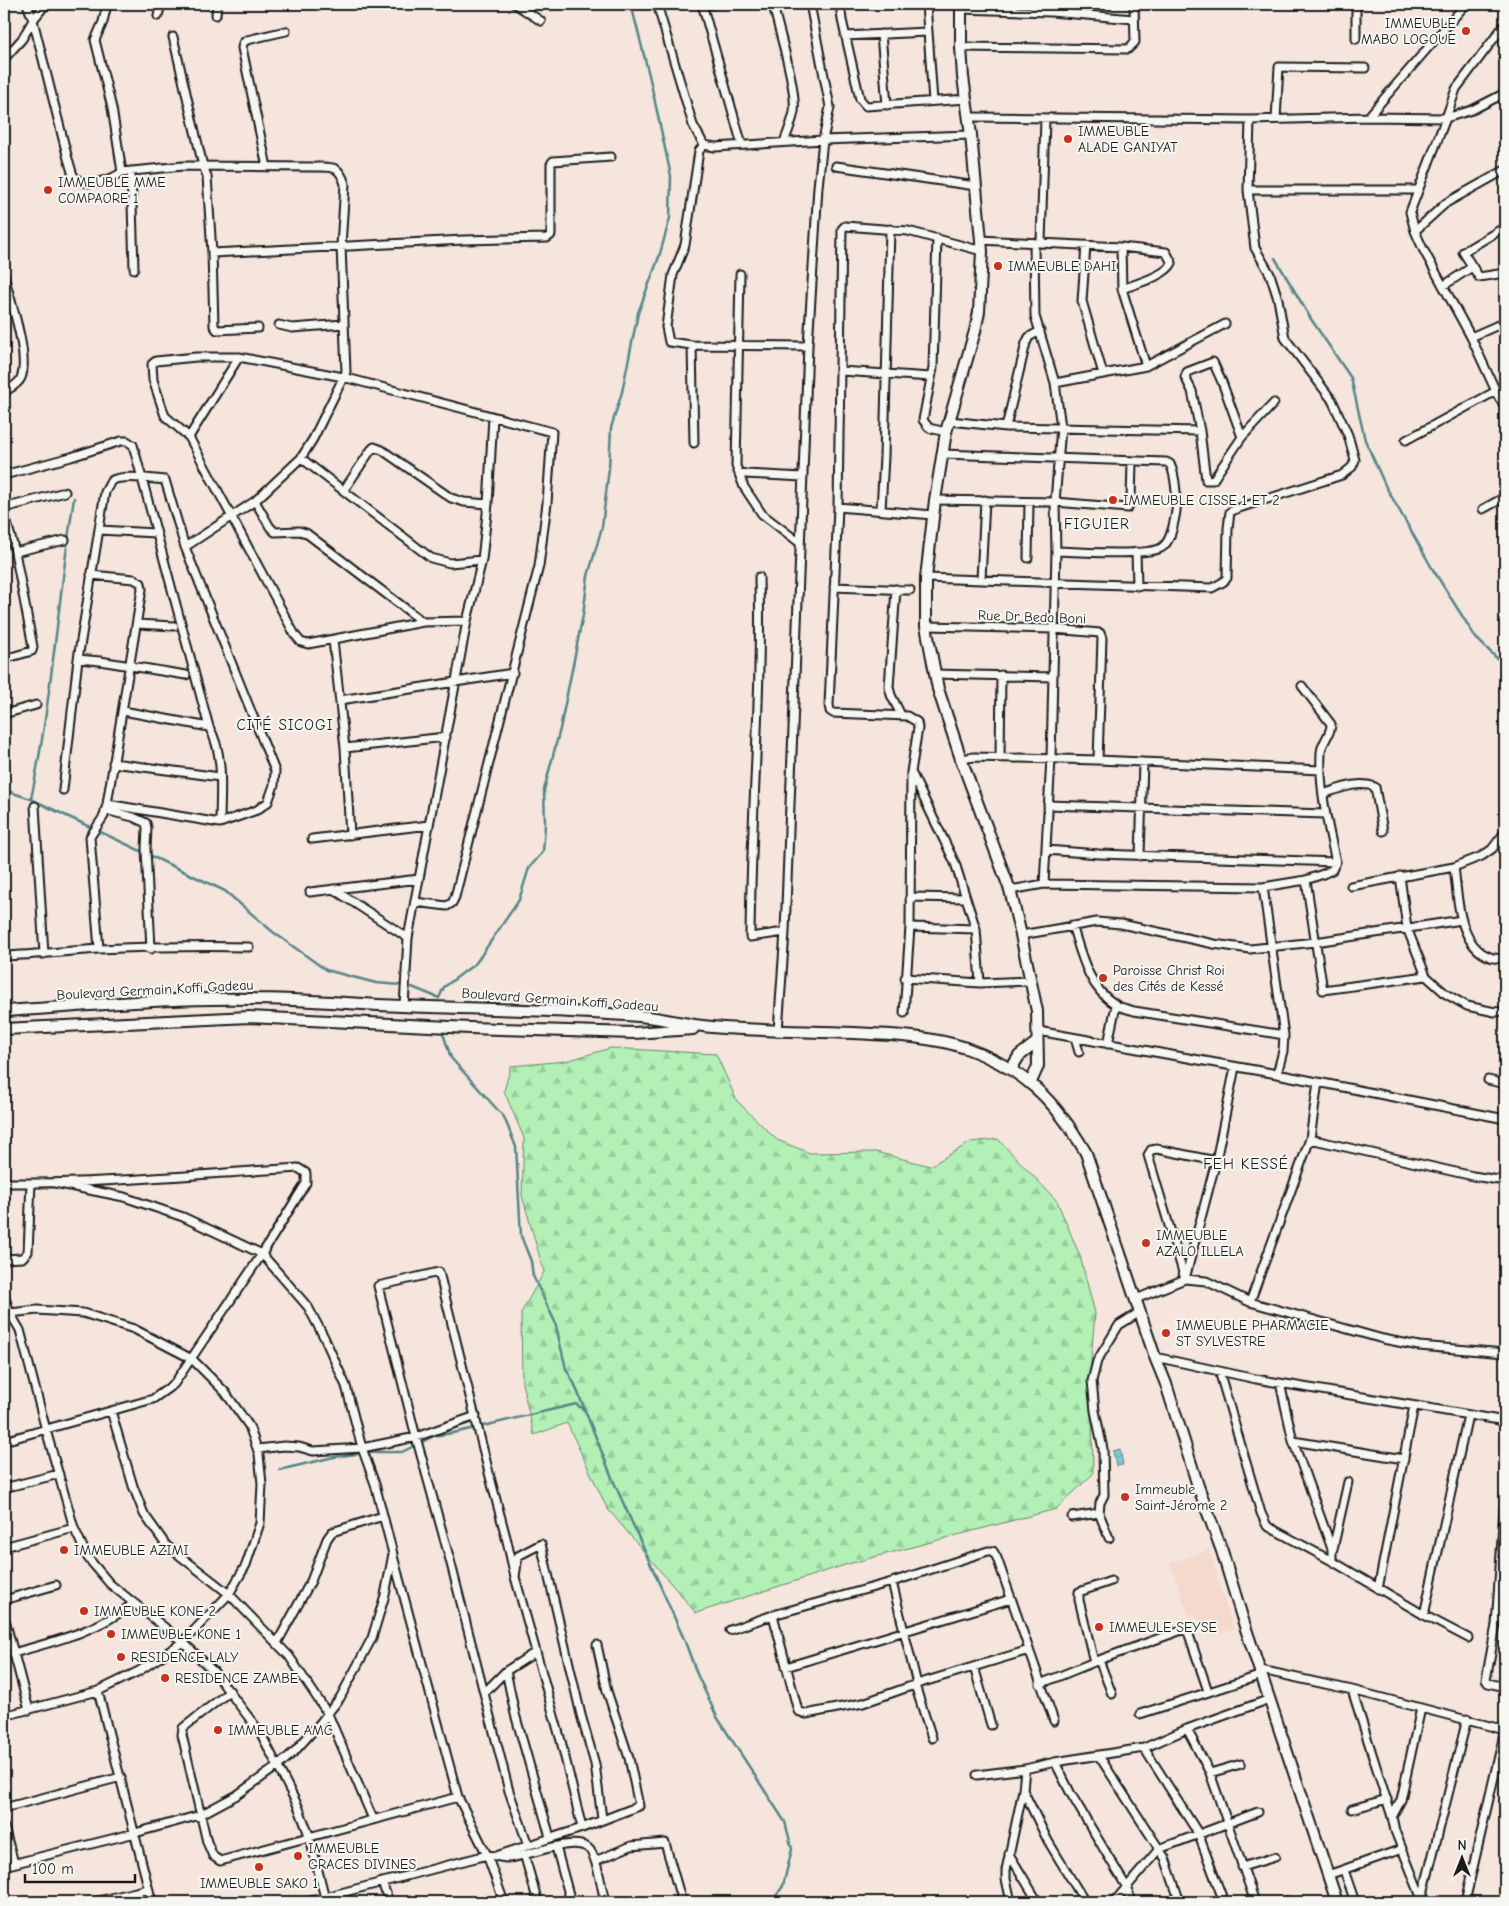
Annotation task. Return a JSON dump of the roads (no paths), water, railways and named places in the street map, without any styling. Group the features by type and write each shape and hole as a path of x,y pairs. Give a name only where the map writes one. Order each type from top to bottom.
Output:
{"main road":[{"path":"961,6 963,77 972,135 981,245 979,312 946,432 935,500 926,578 926,626 934,674 962,759 1010,890 1021,935 1038,1011 1038,1066 1031,1082"},
{"name":"Boulevard Germain Koffi Gadeau","path":"4,1012 199,999 254,999 641,1016 709,1027"},
{"name":"Boulevard Germain Koffi Gadeau","path":"4,1029 249,1017 470,1028 634,1033 709,1027"},
{"path":"709,1027 924,1038 964,1048 984,1055 1012,1069 1031,1082 1070,1125 1086,1154 1155,1357 1166,1384 1198,1486 1222,1551 1337,1902"},
{"path":"1012,1069 1019,1056 1038,1036"}],"street":[{"path":"27,4 33,20 73,176 80,181 95,182 115,177 122,172 203,166 335,168 342,174 345,184 341,246 346,372 313,439 301,458 255,501 185,547"},
{"path":"4,59 22,39 33,20 46,4"},
{"path":"107,4 103,22 95,40 112,108 122,172"},
{"path":"158,16 161,4"},
{"path":"216,15 217,4"},
{"path":"515,4 541,21"},
{"path":"657,4 693,125 704,145"},
{"path":"710,4 702,5 742,145"},
{"path":"772,4 791,84 794,110 790,129 784,142"},
{"path":"778,1031 785,932 808,346 818,187 823,140 830,107 810,4"},
{"path":"840,4 845,36 860,99 866,106 967,99"},
{"path":"926,4 933,100"},
{"path":"1051,4 1051,12"},
{"path":"961,47 1128,49 1135,42 1134,4"},
{"path":"1356,4 1356,39"},
{"path":"1368,117 1466,4"},
{"path":"961,6 1134,19"},
{"path":"1505,24 1456,89 1410,212 1414,231 1471,337 1505,406"},
{"path":"267,167 242,48 243,43 247,40 286,31"},
{"path":"845,36 928,32"},
{"path":"881,34 887,105"},
{"path":"173,37 203,166 207,176 214,326 217,330 258,328"},
{"path":"1276,119 1279,67 1365,68"},
{"path":"970,117 1250,120 1368,117 1446,118 1472,110 1505,93"},
{"path":"1044,884 1052,758 1056,551 1055,502 1061,427 1055,383 1035,316 1037,243 1045,119"},
{"path":"926,578 1212,588 1226,578 1228,571 1230,512 1236,508 1342,475 1352,467 1355,460 1348,435 1332,400 1285,338 1278,299 1270,274 1255,248 1248,190 1250,120"},
{"path":"704,145 715,147 823,140 972,135"},
{"path":"704,145 699,151 685,245 673,275 666,327 668,342 692,345 808,346"},
{"path":"212,253 464,240 548,238 551,235 551,164 553,161 611,157"},
{"path":"836,166 976,186"},
{"path":"1414,231 1446,204 1505,170"},
{"path":"132,171 134,269"},
{"path":"1248,190 1418,190"},
{"path":"904,1013 910,927 911,772 918,728 917,722 907,716 900,715 833,713 830,711 838,507 842,229 845,226 908,231 981,245 1037,243 1121,246 1166,252 1172,263 1170,268 1158,275 1122,289"},
{"path":"1505,227 1463,252 1479,277 1505,273"},
{"path":"881,510 890,229"},
{"path":"937,238 933,368 923,420 929,428 946,432"},
{"path":"1086,245 1082,301 1103,374"},
{"path":"1121,246 1122,289 1146,366"},
{"path":"1443,286 1472,267"},
{"path":"1495,275 1505,269"},
{"path":"740,274 736,466 752,502 762,514 800,543"},
{"path":"4,276 24,360 21,378 16,385 4,392"},
{"path":"1471,337 1505,322"},
{"path":"278,325 292,328 344,324"},
{"path":"1055,383 1146,366 1225,324"},
{"path":"1006,427 1026,344 1029,337 1040,330"},
{"path":"692,345 694,443"},
{"path":"415,902 446,906 452,904 513,673 542,548 552,432 343,377 239,357 196,357 156,361 152,364 153,380 165,416 189,437 290,626 301,642 308,644 333,640 423,622 467,621"},
{"path":"189,437 239,357"},
{"path":"1242,437 1213,362 1185,374 1192,391 1200,431 1204,475 1206,480 1209,481 1213,480 1242,437 1274,403"},
{"path":"841,371 931,377"},
{"path":"1406,440 1496,391"},
{"path":"404,1006 408,938 467,621 482,560 488,504 493,417"},
{"path":"950,421 1006,427 1200,431"},
{"path":"4,475 121,441 133,444 209,727 214,736 220,777 220,824"},
{"path":"344,490 374,448 382,450 451,498 464,502 488,504"},
{"path":"943,454 1170,464 1174,477 1177,510 1172,532 1167,542 1161,548 1136,552 1056,551"},
{"path":"301,458 431,558 450,563 482,560"},
{"path":"935,500 1055,502 1128,508 1132,501 1132,461"},
{"path":"738,472 802,477"},
{"path":"63,790 78,659 105,492 111,482 126,478 165,480 185,547 275,771 274,785 268,802 257,810 220,824 105,810"},
{"path":"4,508 65,492"},
{"path":"1483,509 1505,497"},
{"path":"981,580 985,500"},
{"path":"255,501 275,532 299,531 306,533 423,622"},
{"path":"1028,558 1029,502"},
{"path":"838,507 933,515"},
{"path":"4,512 15,552 33,647 32,651 28,653 4,659"},
{"path":"99,530 156,534"},
{"path":"15,552 64,540"},
{"path":"1136,552 1137,586"},
{"path":"91,575 134,579 141,583 142,589 105,810 90,837 99,950"},
{"path":"760,577 760,679 752,843 750,937 785,932"},
{"path":"834,587 910,590"},
{"path":"896,589 889,687 900,715"},
{"path":"137,624 174,626"},
{"name":"Rue Dr Beda Boni","path":"926,626 1054,629 1100,633 1102,638 1098,760"},
{"path":"333,640 346,748 350,834"},
{"path":"78,659 186,675"},
{"path":"340,700 513,673"},
{"path":"934,674 1053,677"},
{"path":"1000,758 1002,675"},
{"path":"1010,890 1044,884 1263,888 1306,880 1332,870 1336,862 1325,814 1320,750 1329,735 1331,724 1302,686"},
{"path":"4,714 36,705"},
{"path":"123,711 209,727"},
{"path":"346,748 446,737"},
{"path":"962,759 1052,758 1321,770"},
{"path":"1140,856 1143,762"},
{"path":"113,763 220,777"},
{"path":"911,772 955,863 976,929 980,983"},
{"path":"1323,794 1360,784 1368,784 1375,787 1383,831"},
{"path":"1048,805 1325,814"},
{"path":"35,806 44,954"},
{"path":"105,810 133,816 146,823 146,860 152,948"},
{"path":"312,839 429,825"},
{"path":"1350,886 1454,867 1482,856 1492,849 1505,832"},
{"path":"1046,850 1140,856 1336,862"},
{"path":"1454,867 1462,920 1469,939 1478,950 1490,957 1505,959"},
{"path":"1400,876 1407,928 1426,976 1446,994 1467,1006 1495,1012 1505,1011"},
{"path":"310,892 419,879"},
{"path":"1306,880 1323,990 1426,976"},
{"path":"1263,888 1284,1036 1283,1051 1277,1074"},
{"path":"333,889 408,938"},
{"path":"910,897 966,898"},
{"path":"1021,935 1097,922 1121,924 1250,950 1462,920"},
{"path":"1072,925 1087,970 1098,988 1116,1005 1134,1011 1284,1036"},
{"path":"910,927 976,929"},
{"path":"4,956 196,946 249,947"},
{"path":"905,978 980,983 1031,981"},
{"path":"1104,1045 1116,1005"},
{"path":"1038,1036 1075,1038 1104,1045 1277,1074 1505,1119"},
{"path":"1075,1038 1079,1052"},
{"path":"1185,1279 1216,1161 1235,1067"},
{"path":"1488,1080 1505,1084"},
{"path":"1250,1302 1310,1139 1318,1082"},
{"path":"1310,1139 1473,1176 1505,1181"},
{"path":"1185,1279 1148,1155 1151,1150 1157,1149 1216,1161"},
{"path":"4,1183 127,1181 298,1168 306,1173 306,1183 262,1254 174,1384 153,1399 4,1441"},
{"path":"4,1259 22,1258 28,1252 31,1183"},
{"path":"55,1183 124,1197 183,1217 262,1254 308,1307 346,1386 362,1448 375,1484 392,1554 458,1797 486,1855 504,1902"},
{"path":"528,1845 509,1791 378,1286 439,1272 515,1577 561,1741 582,1828"},
{"path":"1136,1299 1185,1279 1206,1281 1250,1302 1384,1339 1419,1346 1505,1353"},
{"path":"4,1295 10,1313 20,1330 74,1528 88,1558 110,1584 183,1642 230,1691 260,1732 279,1765 298,1806 309,1835 325,1900"},
{"path":"4,1716 98,1692 139,1671 183,1642 229,1594 246,1565 260,1523 262,1484 258,1449 249,1426 230,1398 192,1359 134,1328 83,1313 37,1310 10,1313"},
{"path":"1109,1538 1099,1512 1104,1494 1103,1457 1092,1381 1097,1361 1118,1324 1140,1312"},
{"path":"1155,1357 1280,1383 1505,1421"},
{"path":"1219,1371 1260,1513 1267,1526 1332,1561 1424,1616 1468,1638"},
{"path":"1280,1383 1294,1441 1332,1549"},
{"path":"1378,1589 1414,1406"},
{"path":"111,1411 133,1486 144,1514 166,1545 229,1594 277,1643 300,1672 328,1714 373,1819"},
{"path":"258,1449 284,1446 300,1447 312,1451 362,1448 416,1437 476,1416"},
{"path":"1424,1616 1468,1416"},
{"path":"1294,1441 1404,1459"},
{"path":"4,1488 59,1474"},
{"path":"1332,1561 1332,1549 1348,1482"},
{"path":"1505,1495 1496,1626 1486,1680 1488,1683 1505,1687"},
{"path":"1072,1517 1099,1512"},
{"path":"277,1643 311,1581 327,1539 332,1532 383,1516"},
{"path":"4,1547 74,1528"},
{"path":"515,1577 518,1556 541,1544 581,1715 595,1764 602,1820"},
{"path":"730,1630 773,1615 892,1582 988,1551 993,1552 997,1558 1054,1721"},
{"path":"4,1866 200,1815 237,1795 279,1765 295,1751 340,1698 372,1638 385,1594 392,1554"},
{"path":"1111,1581 1079,1592 1079,1600 1097,1661 1112,1694"},
{"path":"892,1582 916,1684 932,1738"},
{"path":"4,1600 56,1585"},
{"path":"786,1667 1011,1599"},
{"path":"13,1653 91,1630 118,1616 134,1603"},
{"path":"773,1615 798,1712 806,1714 863,1703 916,1684 1029,1650"},
{"path":"4,1616 29,1710"},
{"path":"1040,1684 1176,1631 1186,1630 1208,1691"},
{"path":"496,1856 582,1828 639,1806 629,1758 607,1691 597,1645"},
{"path":"484,1694 506,1671 536,1652"},
{"path":"974,1667 991,1726"},
{"path":"506,1671 515,1714 550,1837"},
{"path":"1140,1714 1261,1673 1352,1690 1505,1730 1465,1902"},
{"path":"1352,1690 1387,1799 1395,1831 1423,1900"},
{"path":"230,1691 183,1728 184,1748 200,1815 211,1852 220,1861 309,1835 458,1797"},
{"path":"98,1692 152,1902"},
{"path":"977,1775 1025,1770 1055,1762 1144,1748 1187,1729 1270,1699"},
{"path":"1392,1817 1400,1800 1421,1708"},
{"path":"1423,1900 1467,1719"},
{"path":"1187,1729 1210,1774 1255,1902"},
{"path":"1144,1748 1198,1833 1224,1902"},
{"path":"1099,1756 1165,1858 1180,1902"},
{"path":"1055,1762 1071,1794 1126,1886 1132,1902"},
{"path":"1210,1774 1241,1764"},
{"path":"1011,1902 1006,1879 1025,1770"},
{"path":"4,1808 120,1777"},
{"path":"1023,1790 1048,1841 1085,1902"},
{"path":"1352,1809 1387,1799"},
{"path":"1114,1902 1159,1849 1258,1812"},
{"path":"4,1827 14,1863"},
{"path":"594,1861 631,1846 665,1843 682,1902"},
{"path":"306,1902 325,1900 382,1882 486,1855 508,1858 556,1847 579,1844 589,1848 605,1902"},
{"path":"556,1847 571,1902"},
{"path":"1328,1875 1402,1849"},
{"path":"524,1854 538,1902"},
{"path":"1009,1854 1038,1902"},
{"path":"1242,1867 1275,1857"},
{"path":"1344,1870 1355,1902"},
{"path":"382,1882 388,1902"},
{"path":"94,1902 148,1888"}],"water":[{"path":"1120,1449 1123,1465 1116,1466 1113,1451"}],"waterway":[{"path":"412,987 439,998 444,987 476,963 519,900 529,868 543,852 545,825 544,790 560,729 583,615 588,576 602,527 609,468 611,428 622,392 638,313 659,257 670,218 671,176 650,79 631,4"},
{"path":"1275,258 1311,319 1351,378 1365,440 1385,485 1432,568 1476,638 1505,666"},
{"path":"31,799 50,687 74,498"},
{"path":"4,790 31,799 225,891 273,932 326,970 376,983 401,985"},
{"path":"443,1033 451,1058 504,1117 516,1147 521,1236 531,1261 533,1276 555,1322 566,1369 574,1383 613,1480 717,1717 785,1822 792,1849 783,1886 772,1902"},
{"path":"279,1470 334,1457 370,1452 402,1452 434,1436 576,1404 584,1410"}],"place":[{"name":"IMMEUBLE MABO LOGOUE","path":"1466,31"},
{"name":"IMMEUBLE ALADE GANIYAT","path":"1068,139"},
{"name":"IMMEUBLE MME COMPAORE 1","path":"48,190"},
{"name":"IMMEUBLE DAHI","path":"998,266"},
{"name":"IMMEUBLE CISSE 1 ET 2","path":"1113,500"},
{"name":"Paroisse Christ Roi des Cités de Kessé","path":"1103,978"},
{"name":"IMMEUBLE AZALO ILLELA","path":"1146,1243"},
{"name":"IMMEUBLE PHARMACIE ST SYLVESTRE","path":"1166,1333"},
{"name":"Immeuble Saint-Jérome 2","path":"1125,1497"},
{"name":"IMMEUBLE AZIMI","path":"64,1550"},
{"name":"IMMEUBLE KONE 2","path":"84,1611"},
{"name":"IMMEULE SEYSE","path":"1099,1627"},
{"name":"IMMEUBLE KONE 1","path":"111,1634"},
{"name":"RESIDENCE LALY","path":"121,1657"},
{"name":"RESIDENCE ZAMBE","path":"165,1678"},
{"name":"IMMEUBLE AMC","path":"218,1730"},
{"name":"IMMEUBLE GRACES DIVINES","path":"298,1856"},
{"name":"IMMEUBLE SAKO 1","path":"259,1867"}],"district":[{"name":"FIGUIER","path":"1097,524"},
{"name":"CITÉ SICOGI","path":"285,725"},
{"name":"FEH KESSÉ","path":"1246,1164"}]}
